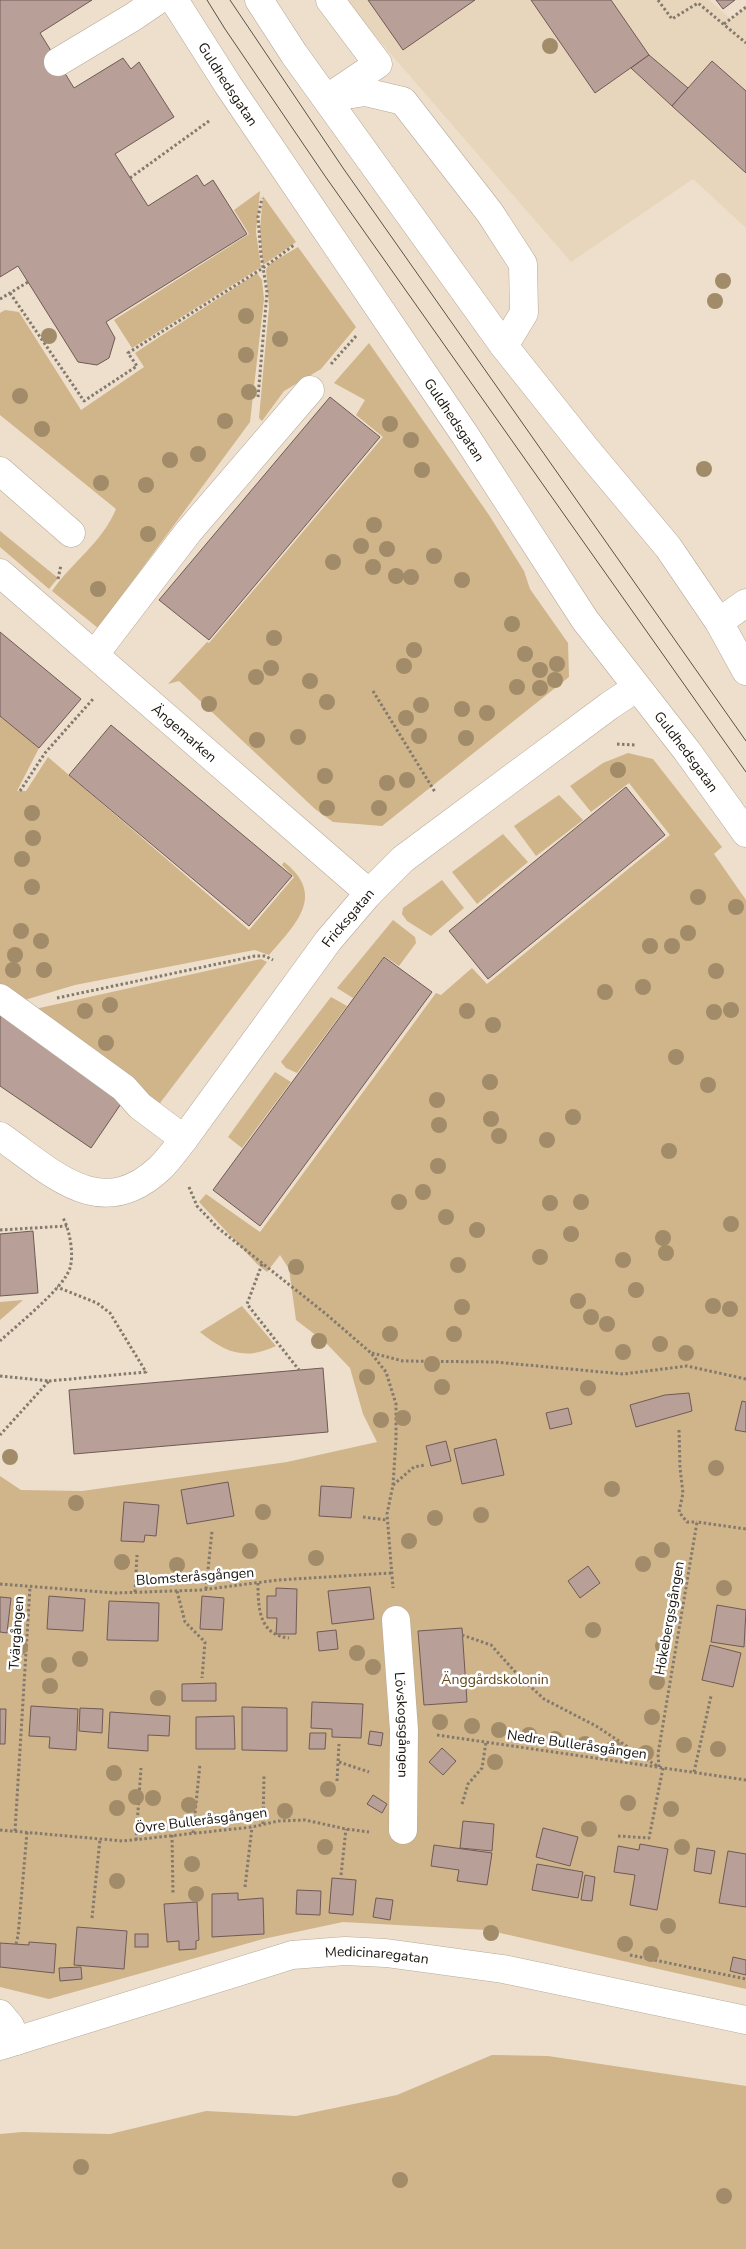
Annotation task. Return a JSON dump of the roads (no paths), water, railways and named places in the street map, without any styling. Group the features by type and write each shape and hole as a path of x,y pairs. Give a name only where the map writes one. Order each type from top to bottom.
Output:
{"street":[{"path":"58,62 134,17 158,0"},
{"name":"Guldhedsgatan","path":"174,0 228,85 465,435 585,620 687,752 746,833"},
{"path":"259,0 294,54 504,346 586,449 668,547 719,622 746,671"},
{"path":"327,98 378,64 330,0"},
{"path":"327,98 365,92 403,101 490,213 523,264 524,313 504,346"},
{"path":"95,654 189,531 310,390"},
{"path":"0,471 71,533"},
{"name":"Ängemarken","path":"0,573 369,893"},
{"path":"719,622 746,603"},
{"name":"Fricksgatan","path":"0,1136 70,1185 90,1193 112,1194 136,1184 159,1169 184,1139 328,941 369,893 403,859 636,688"},
{"path":"0,998 124,1088 140,1106 184,1139"},
{"name":"Lövskogsgången","path":"396,1620 404,1730 403,1830"},
{"name":"Medicinaregatan","path":"0,2014 10,2026 8,2043 292,1955 345,1952 413,1956 503,1969 746,2020"}],"tram line":[{"path":"207,0 325,176 746,772"},
{"path":"230,0 343,168 746,741"}],"park label":[{"name":"Änggårdskolonin","path":"495,1679"}]}
